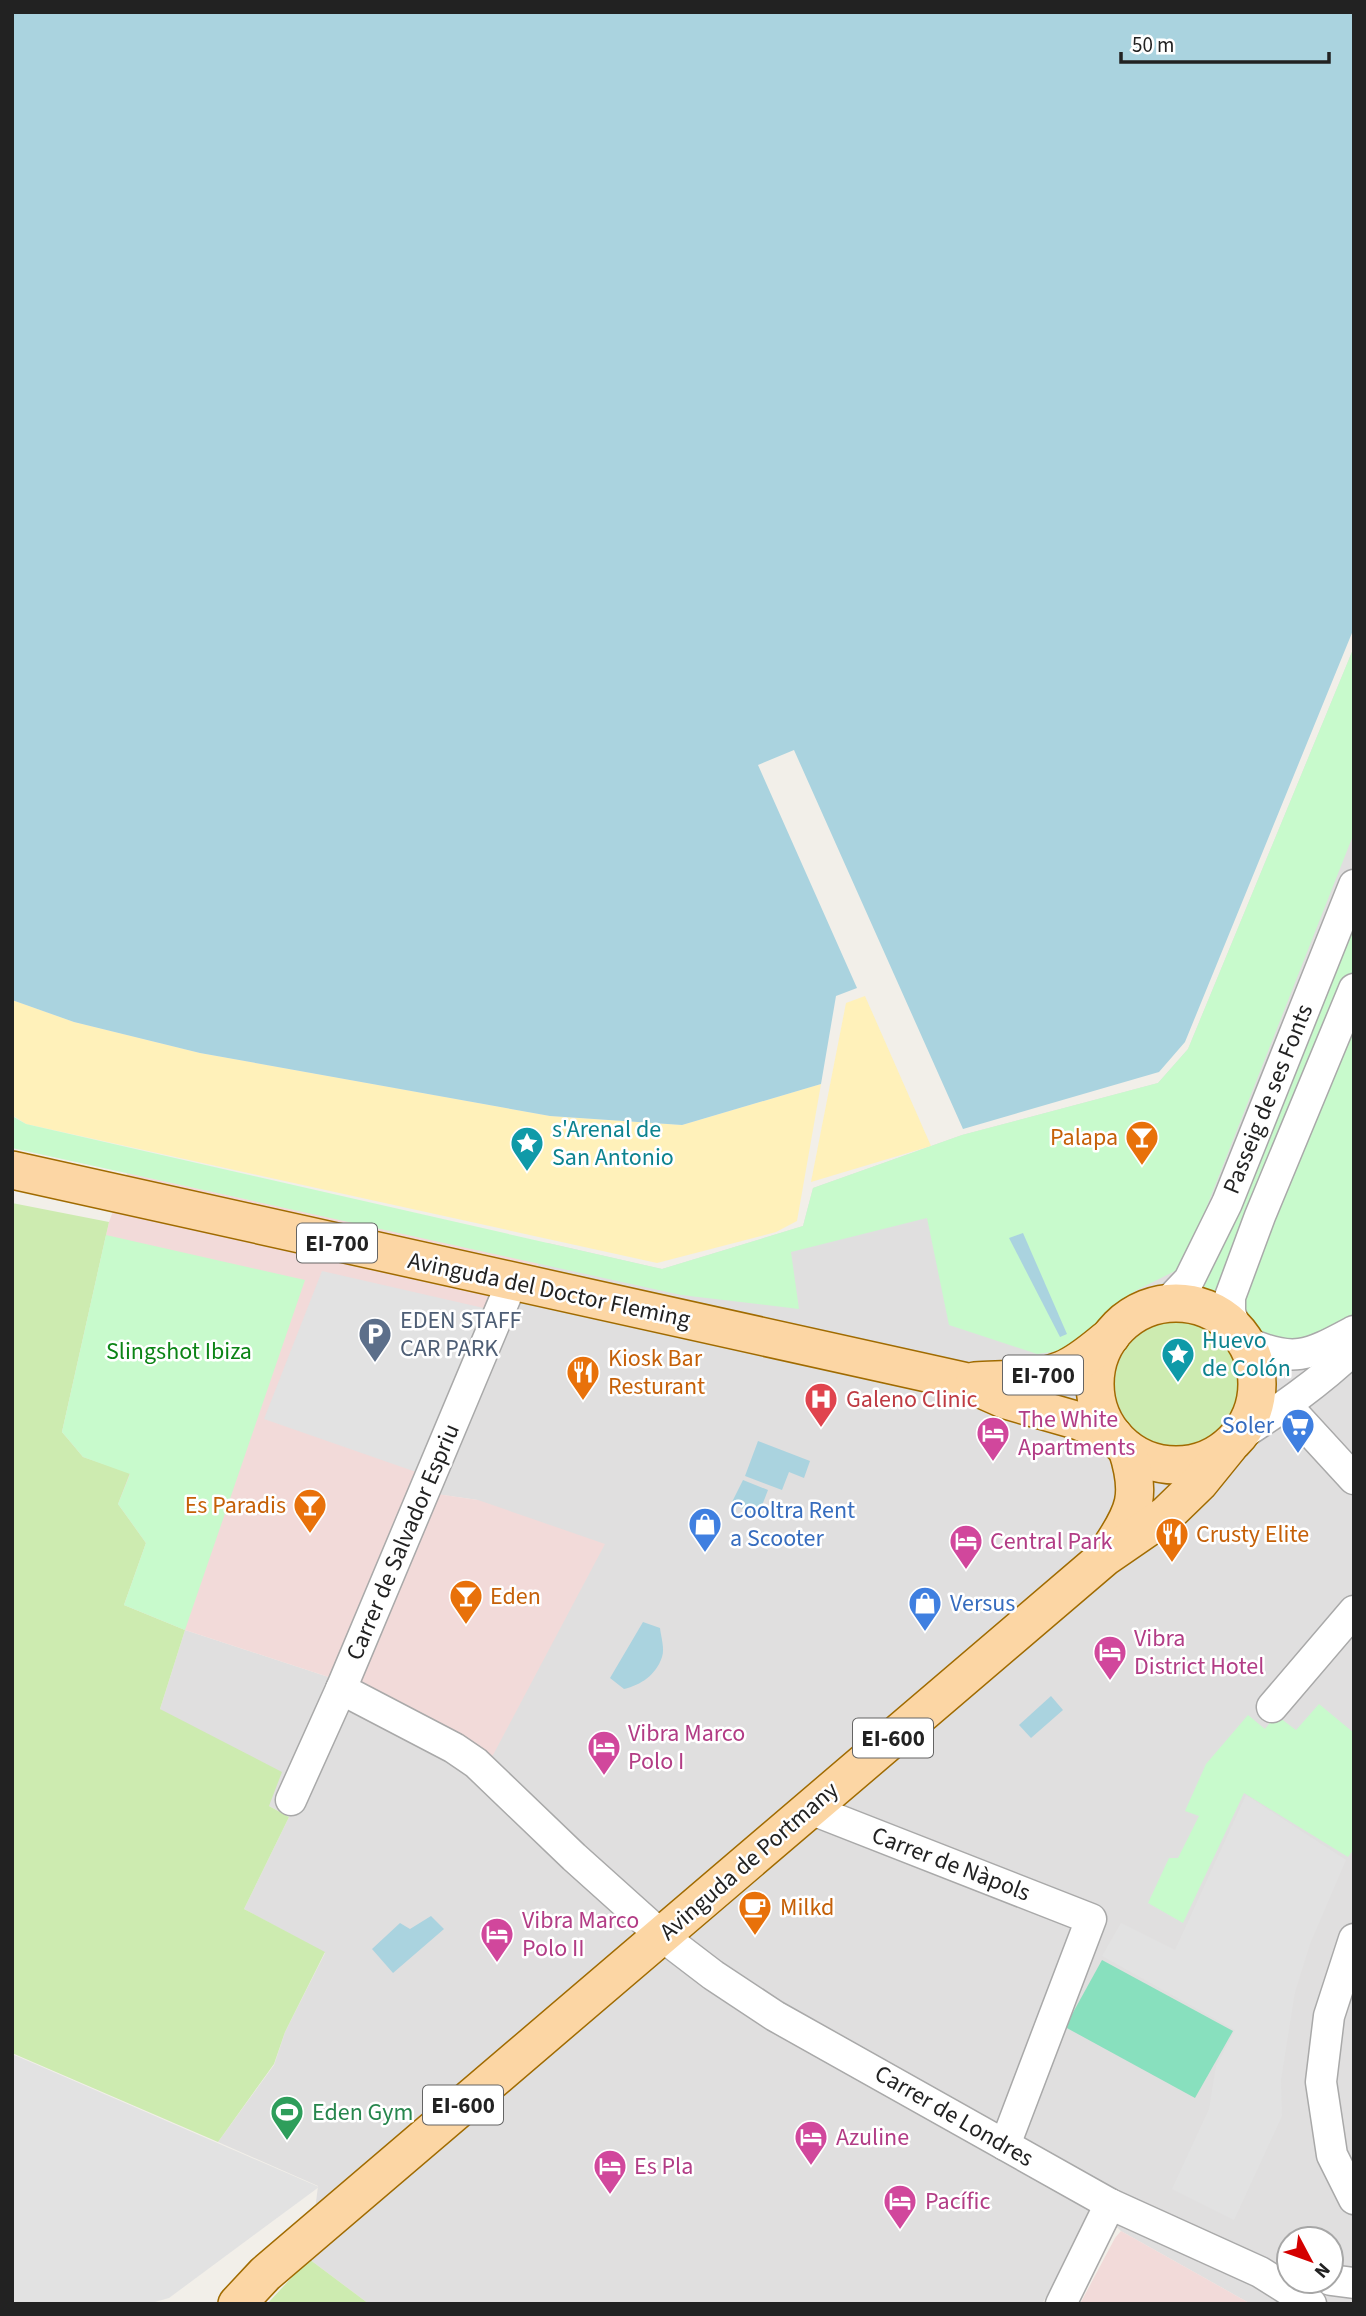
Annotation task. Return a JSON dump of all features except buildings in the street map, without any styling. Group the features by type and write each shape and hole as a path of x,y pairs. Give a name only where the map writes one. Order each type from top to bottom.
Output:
{"main road":[{"name":"Avinguda del Doctor Fleming","path":"12,1170 963,1381 1006,1399 1079,1421 1121,1442"},
{"path":"1167,1304 1197,1306 1212,1311 1241,1336 1254,1361 1257,1391 1249,1420 1233,1441 1205,1460 1178,1465 1152,1461 1121,1442 1100,1412 1095,1386 1099,1359 1112,1335 1136,1314 1167,1304"},
{"name":"Avinguda del Doctor Fleming","path":"963,1381 1036,1377 1062,1370 1081,1360 1112,1335"},
{"name":"Avinguda de Portmany","path":"237,2304 265,2274 1105,1557 1166,1515 1199,1483 1233,1441"},
{"name":"Avinguda de Portmany","path":"1105,1557 1133,1510 1135,1478 1121,1442"},
{"name":"Avinguda de Portmany","path":"215,2304 265,2274"}],"street":[{"name":"Passeig de ses Fonts","path":"1167,1304 1189,1280 1227,1203 1354,885"},
{"name":"Passeig de ses Fonts","path":"1241,1336 1230,1312 1230,1297 1265,1204 1354,989"},
{"name":"Carrer de Salvador Espriu","path":"290,1800 341,1689 512,1282"},
{"path":"1241,1336 1274,1353 1294,1356 1322,1348 1354,1331"},
{"path":"1233,1441 1286,1405 1354,1349"},
{"path":"1286,1405 1354,1479"},
{"path":"1272,1707 1354,1611"},
{"name":"Carrer de Londres","path":"341,1689 454,1748 476,1763 662,1936 713,1975 775,2016 1110,2204 1260,2272 1311,2304"},
{"name":"Carrer de Nàpols","path":"810,1809 1091,1919 1005,2146"},
{"path":"1354,1938 1329,2016 1321,2082 1332,2155 1354,2199"},
{"path":"1061,2304 1110,2204"},
{"name":"Carrer de Londres","path":"1260,2272 1275,2274"},
{"path":"1343,2304 1354,2284"}],"shaded area":[{"path":"1354,647 1354,2304 1251,2304 1121,2231 1097,2209 1042,2304 369,2304 309,2259 318,2186 218,2142 274,2065 285,2032 325,1953 244,1909 289,1817 269,1806 160,1709 185,1630 353,1685 478,1500 436,1494 548,1243 662,1269 803,1226 813,1188 962,1135 1158,1083 1188,1049"},
{"path":"127,1173 539,1263 437,1494 478,1500 605,1544 492,1757 353,1685 185,1630 124,1605 146,1543 62,1432 109,1222"},
{"name":"EDEN STAFF CAR PARK","path":"322,1271 488,1309 419,1473 264,1419"},
{"path":"1246,1795 1346,1860 1310,1944 1295,1992 1281,2080 1282,2116 1234,2220 1172,2189 1209,2109 1216,2066 1235,2030 1102,1956 1121,1923 1175,1950"},
{"path":"12,2054 319,2187 169,2298 148,2304 12,2304"},
{"path":"1121,2231 1251,2304 1080,2304"}],"green space":[{"path":"1354,647 1354,833 1183,1267 1135,1291 1108,1311 1082,1339 1059,1351 1037,1354 949,1325 927,1218 791,1252 799,1309 681,1295 12,1148 12,1116 26,1124 662,1269 803,1226 813,1188 962,1135 1158,1083 1188,1049"},
{"path":"1354,915 1354,968 1221,1293 1198,1288"},
{"path":"1354,1014 1354,1316 1308,1341 1271,1341 1253,1324 1243,1301"},
{"path":"12,1203 109,1222 62,1432 83,1457 130,1473 118,1504 146,1543 124,1605 185,1630 160,1709 282,1772 269,1806 289,1817 244,1909 325,1952 285,2032 274,2064 218,2142 12,2053"},
{"name":"Slingshot Ibiza","path":"106,1235 305,1280 185,1630 124,1605 146,1543 118,1504 130,1474 83,1457 62,1432"},
{"path":"1177,1322 1201,1327 1221,1340 1234,1360 1239,1384 1234,1408 1221,1428 1201,1441 1177,1446 1153,1441 1133,1428 1120,1408 1115,1384 1120,1360 1133,1340 1153,1327"},
{"path":"1319,1704 1354,1733 1354,1849 1348,1857 1244,1793 1183,1923 1148,1903 1169,1858 1178,1858 1199,1816 1185,1811 1206,1764 1248,1715 1265,1729 1276,1715 1296,1730"},
{"path":"1102,1960 1233,2031 1195,2098 1065,2027"},
{"path":"309,2259 369,2304 267,2304"}],"sand":[{"path":"865,996 931,1146 811,1182 846,1003"},
{"name":"s'Arenal de San Antonio","path":"12,1000 74,1022 200,1053 550,1116 682,1125 821,1084 797,1221 776,1232 657,1263 26,1124 12,1115"}],"water":[{"path":"12,12 1354,12 1354,628 1185,1042 1159,1072 963,1129 794,750 758,765 857,988 836,996 821,1084 682,1125 550,1116 200,1053 74,1022 12,1000"},
{"path":"1023,1233 1067,1334 1060,1337 1009,1238"},
{"path":"758,1441 810,1461 804,1478 789,1472 782,1490 745,1476"},
{"path":"743,1480 768,1490 754,1515 732,1502"},
{"path":"643,1622 660,1628 662,1657 647,1678 624,1689 610,1678"},
{"path":"1051,1696 1063,1710 1031,1738 1019,1725"},
{"path":"431,1916 444,1929 393,1973 372,1949 400,1923 410,1929"}],"place":[{"name":"Palapa","path":"1142,1167"},
{"name":"s'Arenal de San Antonio","path":"527,1173"},
{"name":"EDEN STAFF CAR PARK","path":"375,1364"},
{"name":"Huevo de Colón","path":"1178,1384"},
{"name":"Kiosk Bar Resturant","path":"583,1402"},
{"name":"Galeno Clinic","path":"821,1429"},
{"name":"Soler","path":"1298,1455"},
{"name":"The White Apartments","path":"993,1463"},
{"name":"Es Paradis","path":"310,1535"},
{"name":"Cooltra Rent a Scooter","path":"705,1554"},
{"name":"Crusty Elite","path":"1172,1564"},
{"name":"Central Park","path":"966,1571"},
{"name":"Eden","path":"466,1626"},
{"name":"Versus","path":"925,1633"},
{"name":"Vibra District Hotel","path":"1110,1682"},
{"name":"Vibra Marco Polo I","path":"604,1777"},
{"name":"Milkd","path":"755,1937"},
{"name":"Vibra Marco Polo II","path":"497,1964"},
{"name":"Eden Gym","path":"287,2142"},
{"name":"Azuline","path":"811,2167"},
{"name":"Es Pla","path":"610,2196"},
{"name":"Pacífic","path":"900,2231"}]}
